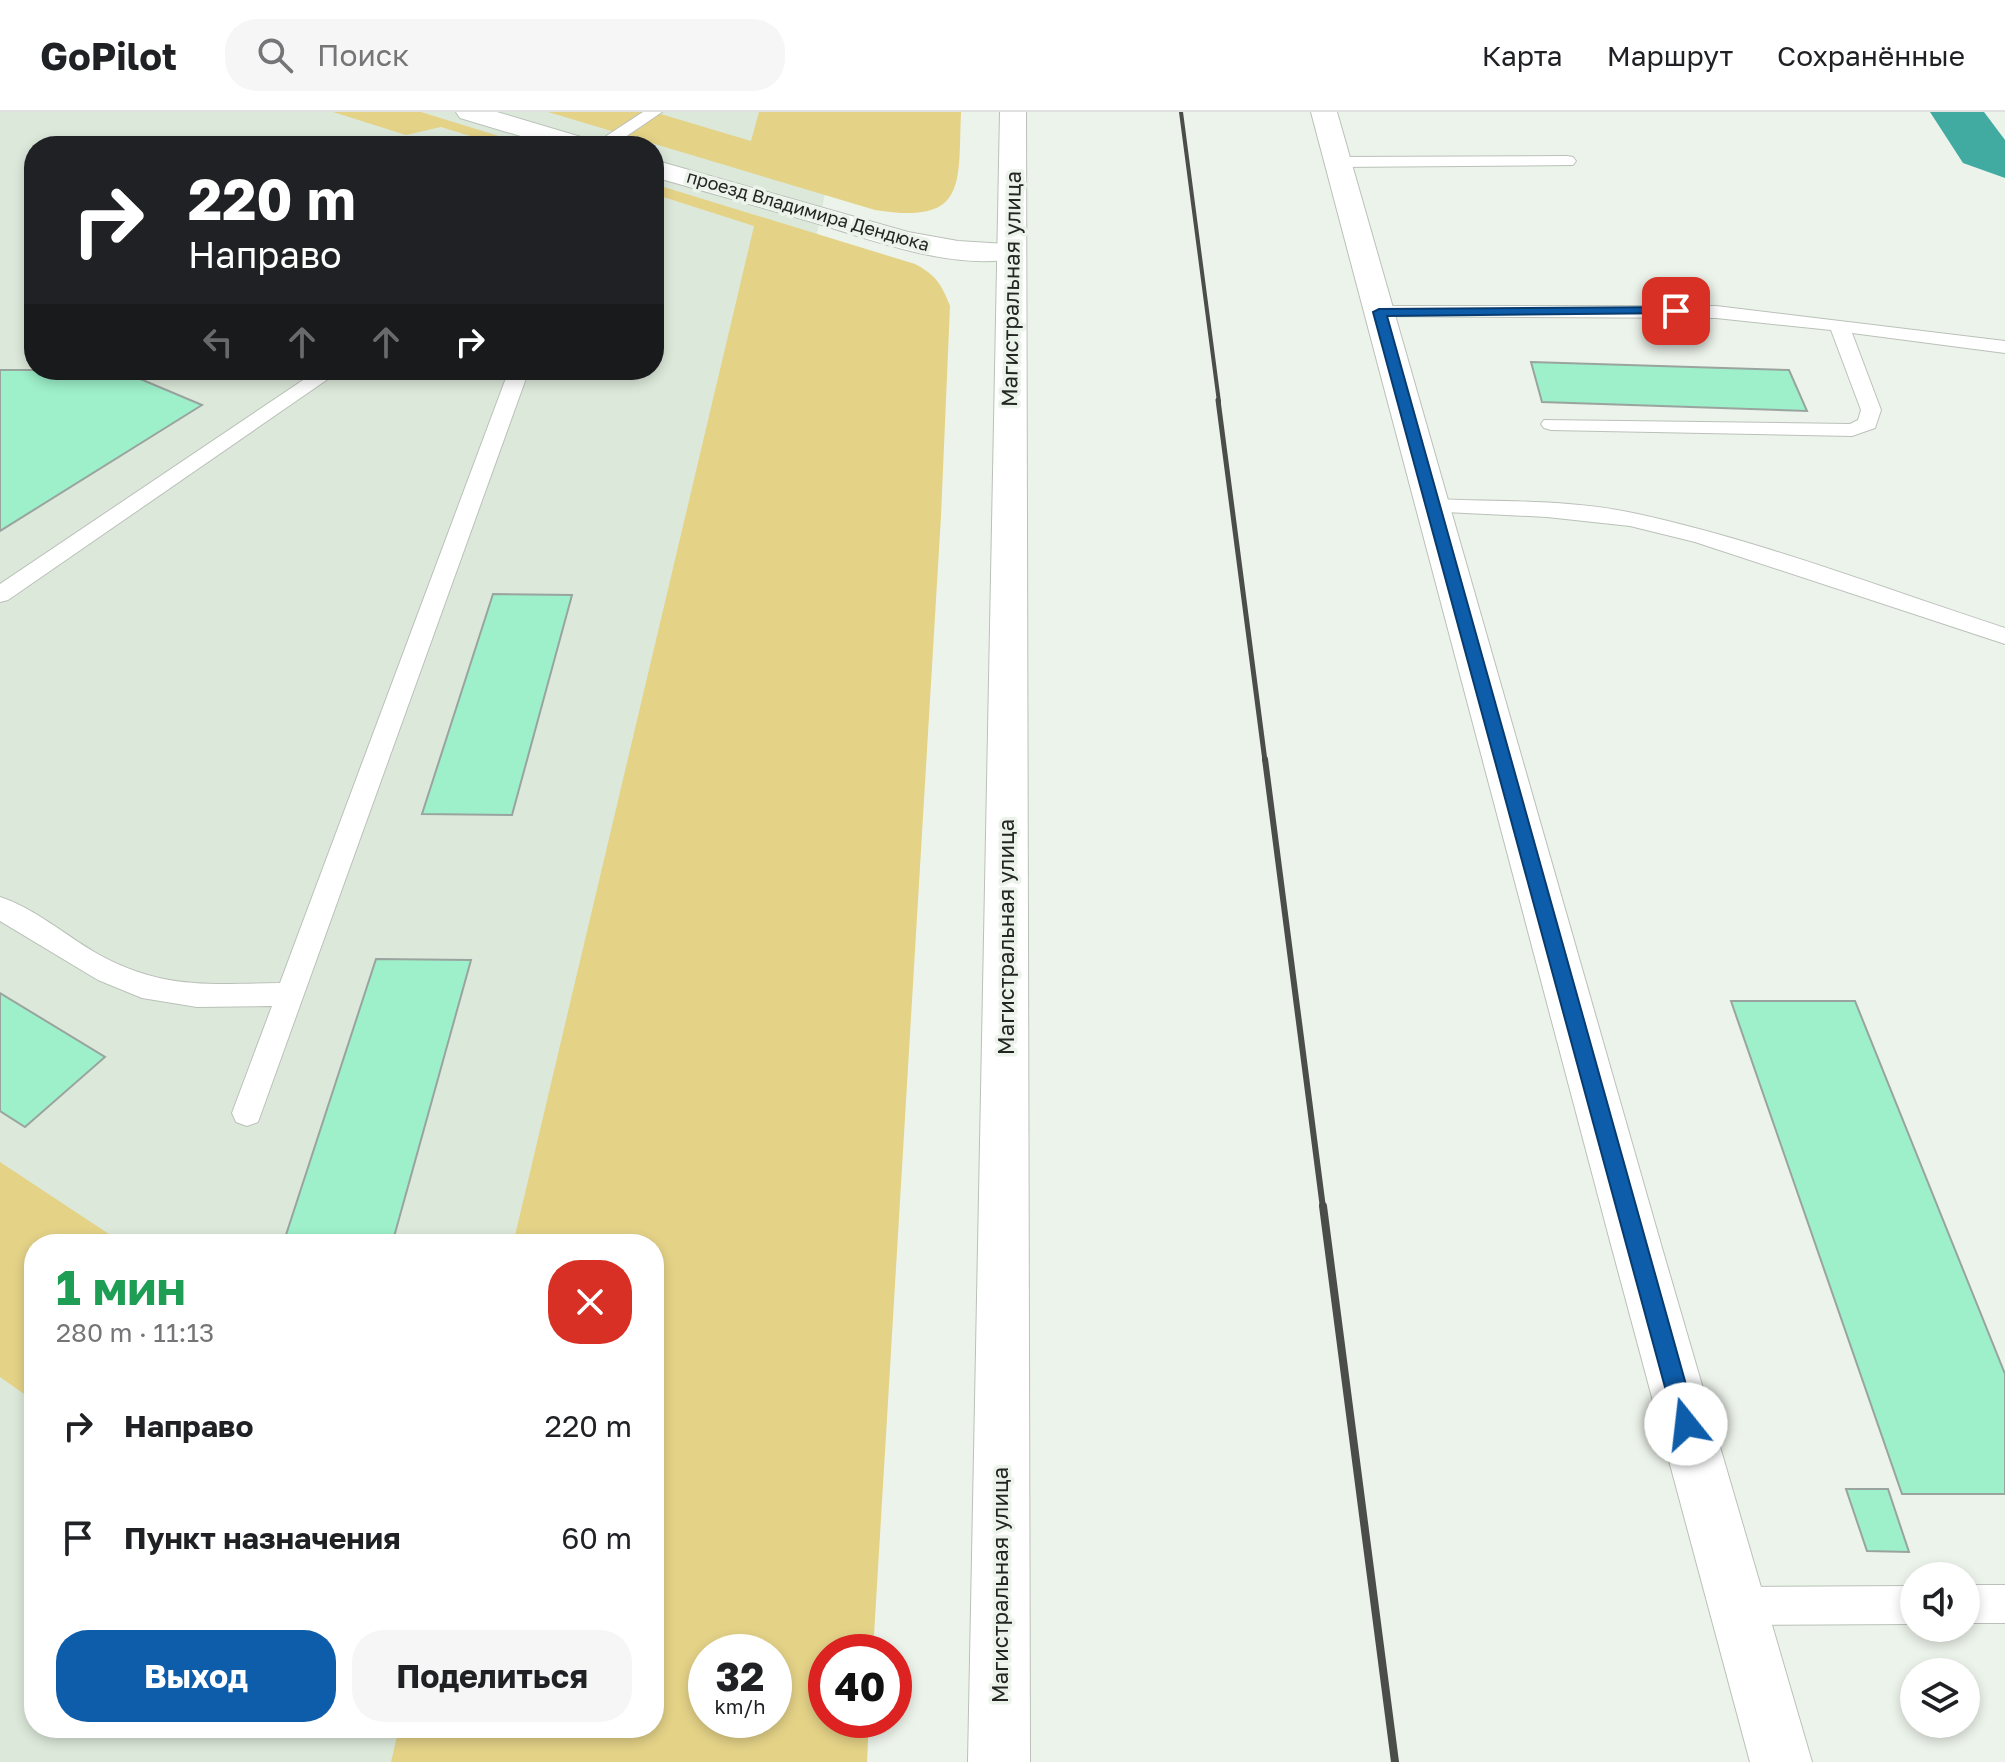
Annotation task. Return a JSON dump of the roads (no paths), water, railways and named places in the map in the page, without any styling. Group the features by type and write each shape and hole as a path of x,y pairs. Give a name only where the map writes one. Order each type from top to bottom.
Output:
{"street":[{"path":"469,112 549,136"},
{"name":"Магистральная улица","path":"999,1762 1013,112"},
{"path":"1324,112 1781,1762"},
{"name":"проезд Владимира Дендюка","path":"664,172 904,240 958,250 1011,251"}],"lane":[{"path":"616,136 654,112"},
{"path":"1338,162 1567,161"},
{"path":"1379,312 1676,311 1758,315 2005,347"},
{"path":"1551,424 1852,430 1868,424 1871,410 1839,325"},
{"path":"0,595 316,380"},
{"path":"247,1113 515,380"},
{"path":"1433,506 1547,510 1630,519 1702,537 2005,636"},
{"path":"0,908 111,973 141,986 177,993 291,994"},
{"path":"1980,1604 2005,1604"},
{"path":"1737,1606 1900,1605"}],"waterway":[{"path":"1957,112 1983,151 2005,161"}],"railway":[{"path":"1181,112 1219,402"},
{"path":"1218,400 1265,761"},
{"path":"1265,759 1323,1208"},
{"path":"1323,1206 1395,1762"}]}
